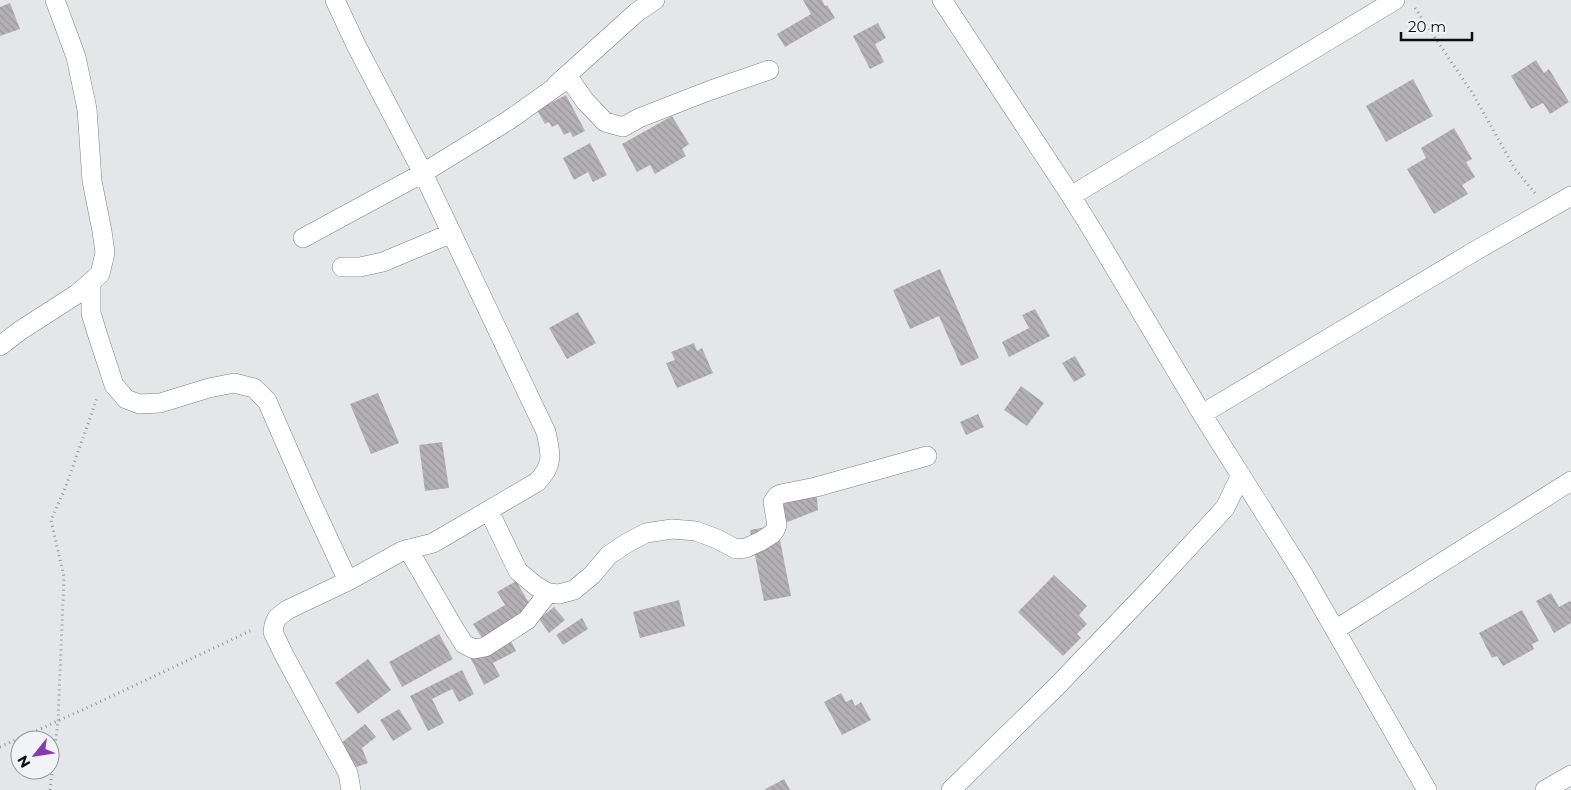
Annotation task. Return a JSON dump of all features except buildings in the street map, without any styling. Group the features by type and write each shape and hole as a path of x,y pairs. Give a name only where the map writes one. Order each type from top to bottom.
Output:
{"street":[{"path":"3,342 77,294 100,274 106,253 92,182 87,109 76,57 55,0"},
{"path":"335,0 452,233 546,432 551,457 548,468 537,482 433,543 402,551 348,581 287,610 277,618 273,632 348,773 351,790"},
{"path":"303,238 423,173 509,120 555,86 637,12 655,0"},
{"path":"1071,196 1395,0"},
{"path":"944,1 1071,196 1202,414 1304,574 1427,790"},
{"path":"555,86 564,81 571,81 585,101 605,122 623,127 639,118 769,70"},
{"path":"1202,414 1571,196"},
{"path":"342,267 360,267 383,262 452,233"},
{"path":"90,282 91,313 114,385 126,399 139,404 160,403 209,388 234,383 254,388 267,401 309,498 348,581"},
{"path":"489,510 518,571 548,593 559,594 574,590 592,575 610,555 646,533 672,529 696,531 736,549 746,548 761,541 775,530 777,525 773,502 777,496 927,456"},
{"path":"951,790 1057,686 1150,590 1225,508 1241,475"},
{"path":"1335,630 1571,481"},
{"path":"408,549 464,644 474,649 485,647 527,620 548,593"},
{"path":"1545,790 1571,775"}],"path":[{"path":"1415,7 1473,94 1516,169 1548,209"},
{"path":"50,790 58,721 64,577 51,520 66,486 98,396"},
{"path":"0,748 277,618"}]}
